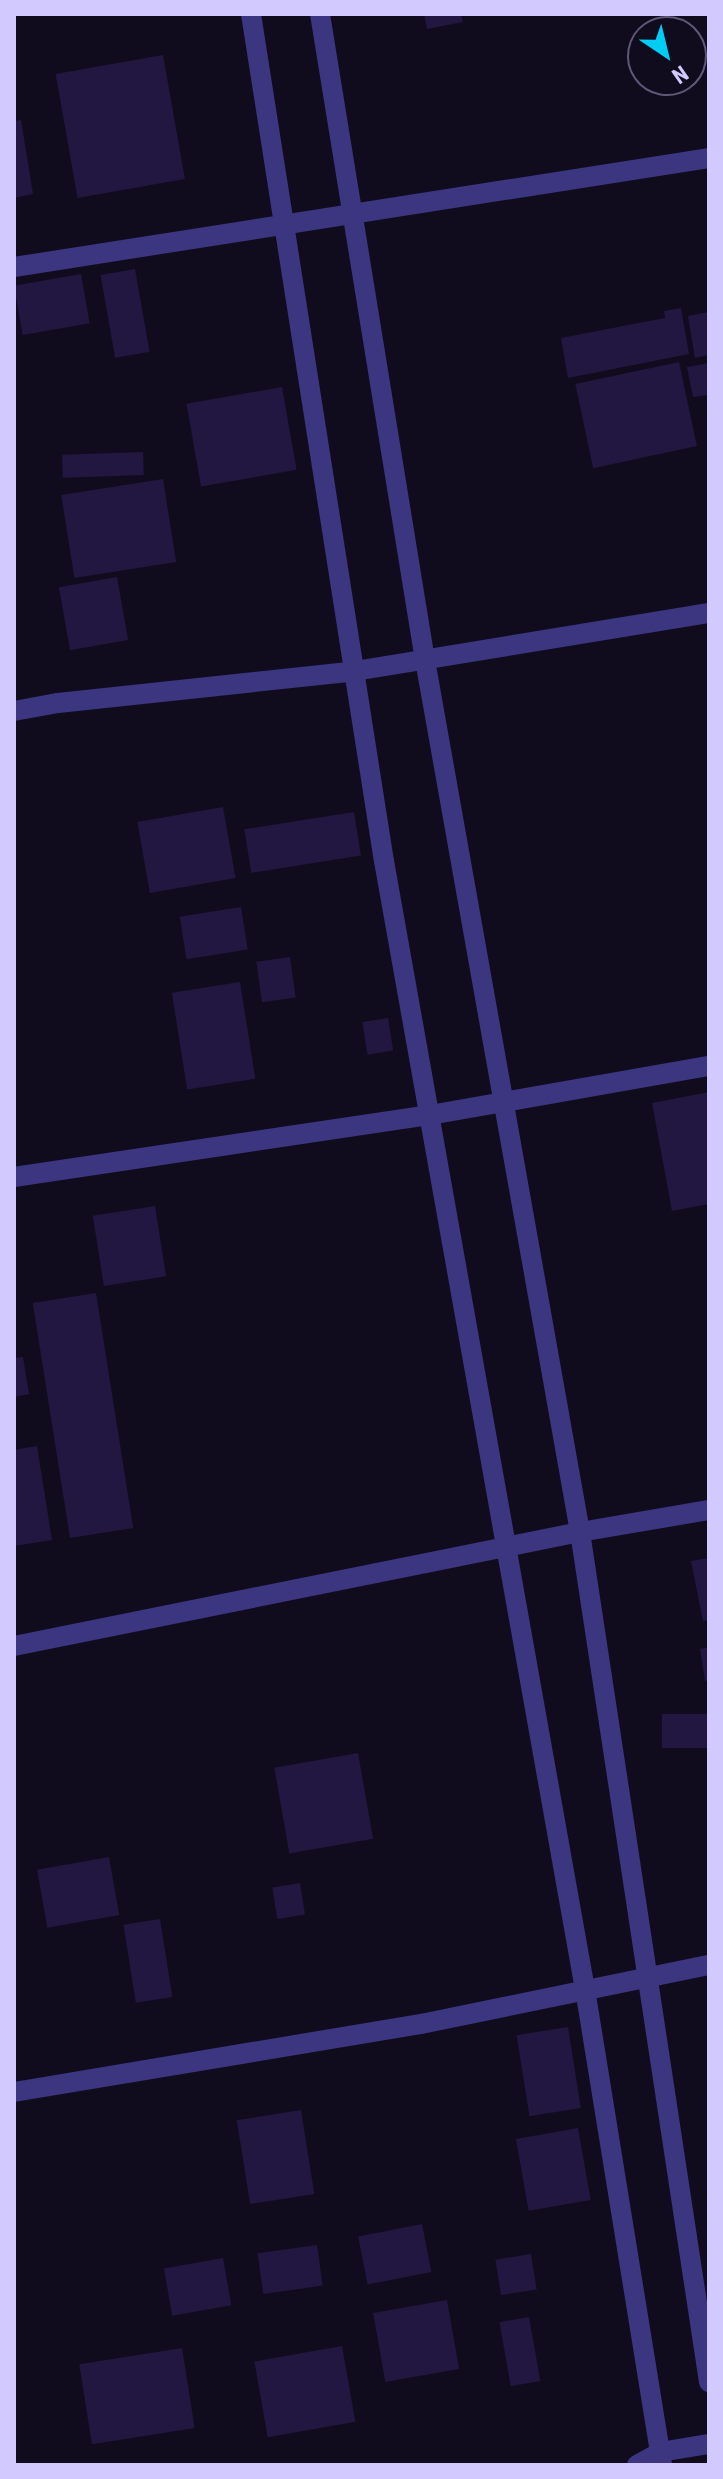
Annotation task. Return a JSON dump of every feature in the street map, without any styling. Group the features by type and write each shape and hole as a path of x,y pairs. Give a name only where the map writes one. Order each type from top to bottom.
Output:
{"street":[{"path":"251,14 384,861 585,1989 661,2458"},
{"path":"320,14 425,660 580,1532 645,1977 709,2382"},
{"path":"14,267 355,216 709,158"},
{"path":"14,711 58,703 355,671 709,613"},
{"path":"14,1177 430,1115 709,1066"},
{"path":"14,1646 507,1546 709,1510"},
{"path":"14,2092 406,2027 709,1965"},
{"path":"637,2465 709,2444"}],"building":[{"path":"424,14 461,14 463,22 427,29"},
{"path":"163,55 185,179 78,198 56,74"},
{"path":"21,120 33,194 14,198 14,121"},
{"path":"135,269 150,352 115,358 101,275"},
{"path":"81,274 90,323 23,335 14,286"},
{"path":"681,308 689,354 568,378 561,338 665,318 664,311"},
{"path":"709,312 709,355 695,358 688,316"},
{"path":"679,362 697,446 593,468 575,384"},
{"path":"709,363 709,395 693,397 687,367"},
{"path":"282,387 297,470 201,487 186,404"},
{"path":"143,452 144,475 63,478 62,455"},
{"path":"163,479 176,562 74,578 61,495"},
{"path":"117,577 128,640 70,650 59,587"},
{"path":"223,807 236,878 150,893 137,822"},
{"path":"354,812 361,855 251,873 244,829"},
{"path":"241,907 248,949 186,959 180,917"},
{"path":"290,957 296,998 262,1002 256,962"},
{"path":"240,982 255,1079 187,1090 172,993"},
{"path":"388,1018 393,1051 367,1055 362,1022"},
{"path":"709,1092 709,1204 672,1211 652,1103"},
{"path":"155,1206 166,1276 104,1286 93,1216"},
{"path":"96,1293 133,1528 70,1538 33,1303"},
{"path":"23,1357 29,1394 14,1397 14,1358"},
{"path":"37,1446 52,1540 14,1546 14,1450"},
{"path":"709,1558 709,1620 703,1621 691,1561"},
{"path":"709,1647 709,1680 705,1681 700,1649"},
{"path":"662,1714 709,1714 709,1748 662,1748"},
{"path":"358,1753 373,1839 289,1853 274,1768"},
{"path":"109,1857 119,1915 47,1928 37,1870"},
{"path":"300,1883 305,1915 277,1919 272,1887"},
{"path":"160,1919 172,1997 136,2003 123,1925"},
{"path":"568,2027 581,2108 529,2116 517,2035"},
{"path":"301,2110 314,2194 250,2204 237,2120"},
{"path":"578,2128 591,2200 529,2211 516,2139"},
{"path":"422,2224 431,2272 368,2285 358,2236"},
{"path":"317,2245 323,2286 263,2294 258,2253"},
{"path":"531,2254 537,2290 501,2295 495,2260"},
{"path":"223,2258 231,2305 172,2316 164,2268"},
{"path":"447,2300 459,2369 385,2382 373,2313"},
{"path":"529,2317 540,2381 511,2386 499,2322"},
{"path":"342,2346 355,2422 268,2437 254,2361"},
{"path":"182,2348 195,2428 92,2444 79,2364"}]}
